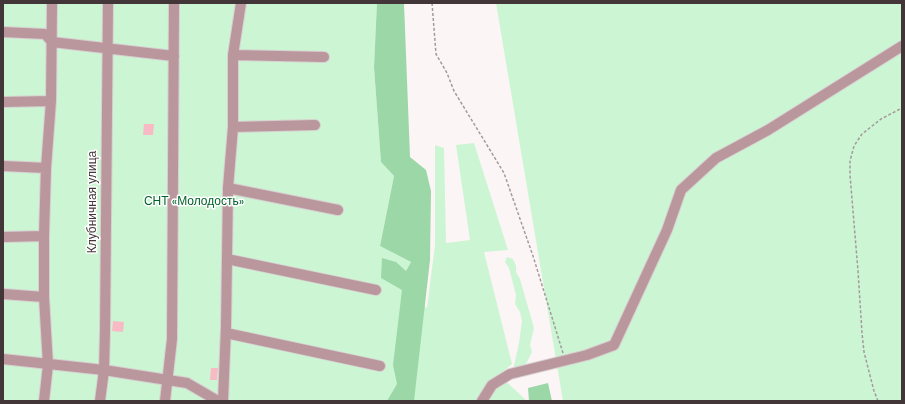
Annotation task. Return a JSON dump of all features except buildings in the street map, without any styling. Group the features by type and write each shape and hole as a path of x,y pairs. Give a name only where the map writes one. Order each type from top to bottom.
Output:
{"street":[{"path":"44,401 48,365 44,297 44,236 50,101 52,3"},
{"name":"Клубничная улица","path":"100,401 104,370 109,48 108,3"},
{"path":"165,401 172,339 174,3"},
{"path":"223,401 226,333 228,188 233,127 233,55 240,3"},
{"path":"3,32 45,34 52,42 174,56"},
{"path":"482,401 492,385 510,374 587,355 614,345 667,230 681,190 716,158 768,130 902,46"},
{"path":"233,55 324,57"},
{"path":"3,102 50,101"},
{"path":"233,127 316,126"},
{"path":"3,166 46,168"},
{"path":"228,188 338,210"},
{"path":"3,237 44,236"},
{"path":"227,259 376,290"},
{"path":"3,294 44,297"},
{"path":"226,333 380,366"},
{"path":"3,360 104,370 187,383 218,401"}],"path":[{"path":"432,3 436,54 454,91 504,173 533,256 565,360"},
{"path":"878,401 864,352 850,161 854,146 862,134 881,119 902,108"}],"green space":[{"name":"СНТ «Молодость»","path":"3,3 377,3 374,67 381,162 394,176 380,246 411,262 406,271 402,290 415,297 427,308 435,245 435,145 444,148 446,243 470,240 456,145 474,143 508,250 484,252 512,364 499,375 527,401 3,401"},
{"path":"496,3 902,3 902,401 563,401"},
{"path":"507,257 513,259 516,266 516,272 520,279 534,328 530,345 532,352 527,362 524,367 513,370 522,321 520,312 515,304 516,295 509,268 505,262"}],"shaded area":[{"path":"377,3 404,3 410,157 426,170 431,191 430,260 414,401 387,401 397,384 393,365 402,290 381,278 382,258 396,262 406,271 411,262 380,246 394,176 381,162 374,67"},
{"path":"548,383 552,401 529,401 528,388"}]}
